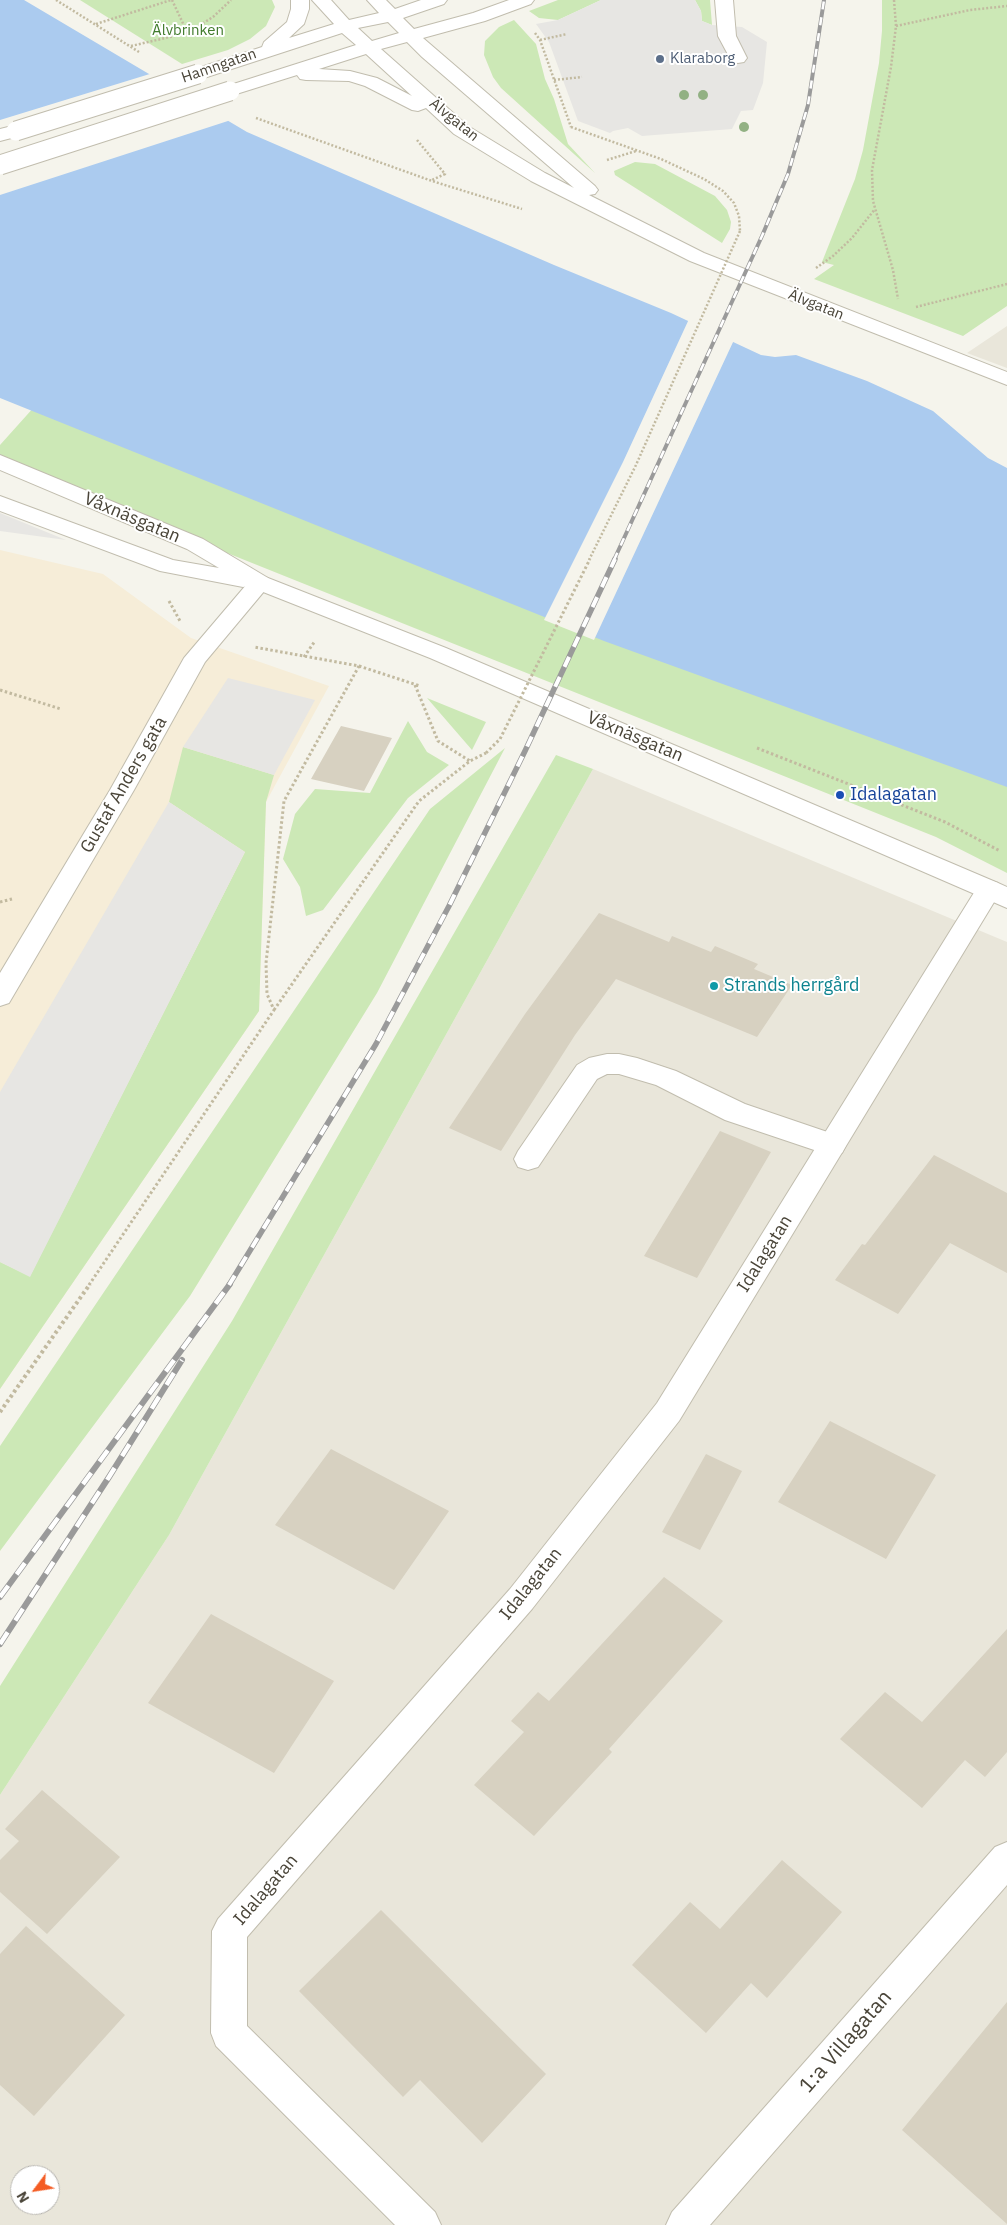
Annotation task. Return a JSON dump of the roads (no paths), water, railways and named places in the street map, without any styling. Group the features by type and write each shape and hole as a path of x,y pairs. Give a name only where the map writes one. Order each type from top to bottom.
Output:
{"street":[{"path":"264,51 295,24 300,9 300,0"},
{"name":"Älvgatan","path":"321,0 345,26 461,130 538,177 697,257 1007,379"},
{"name":"Älvgatan","path":"376,0 435,59 627,223"},
{"name":"Hamngatan","path":"0,136 198,74 264,51 345,26 392,16 438,0"},
{"path":"345,26 411,36 479,17 525,0"},
{"path":"724,0 727,36 738,58"},
{"path":"370,47 392,16"},
{"name":"Hamngatan","path":"0,165 263,80 411,36"},
{"path":"263,80 320,74 350,76 371,82 394,92 461,130"},
{"name":"Våxnäsgatan","path":"0,462 195,544 260,582 447,657 998,894"},
{"name":"Våxnäsgatan","path":"0,502 168,566 260,582"},
{"name":"Gustaf Anders gata","path":"0,996 122,790 196,658 260,582"},
{"name":"Idalagatan","path":"422,2225 229,2033 230,1931 521,1599 668,1412 832,1144 998,894"},
{"path":"528,1159 587,1072 599,1064 619,1064 637,1068 666,1078 735,1112 832,1144"},
{"name":"1:a Villagatan","path":"685,2225 1007,1860"}],"water":[{"path":"0,0 24,0 247,132 554,265 671,313 761,355 775,357 796,355 867,381 933,411 988,458 1007,468 1007,787 604,641 0,398"}],"railway":[{"path":"614,560 762,236 788,174 808,105 824,0"},
{"path":"229,1285 376,1044 449,906 525,751 615,559"},
{"path":"0,1597 230,1284"},
{"path":"0,1644 109,1477 182,1360"}],"place":[{"name":"Klaraborg","path":"660,59"},
{"name":"Idalagatan","path":"840,795"},
{"name":"Strands herrgård","path":"714,986"}],"park label":[{"name":"Älvbrinken","path":"188,31"}]}
